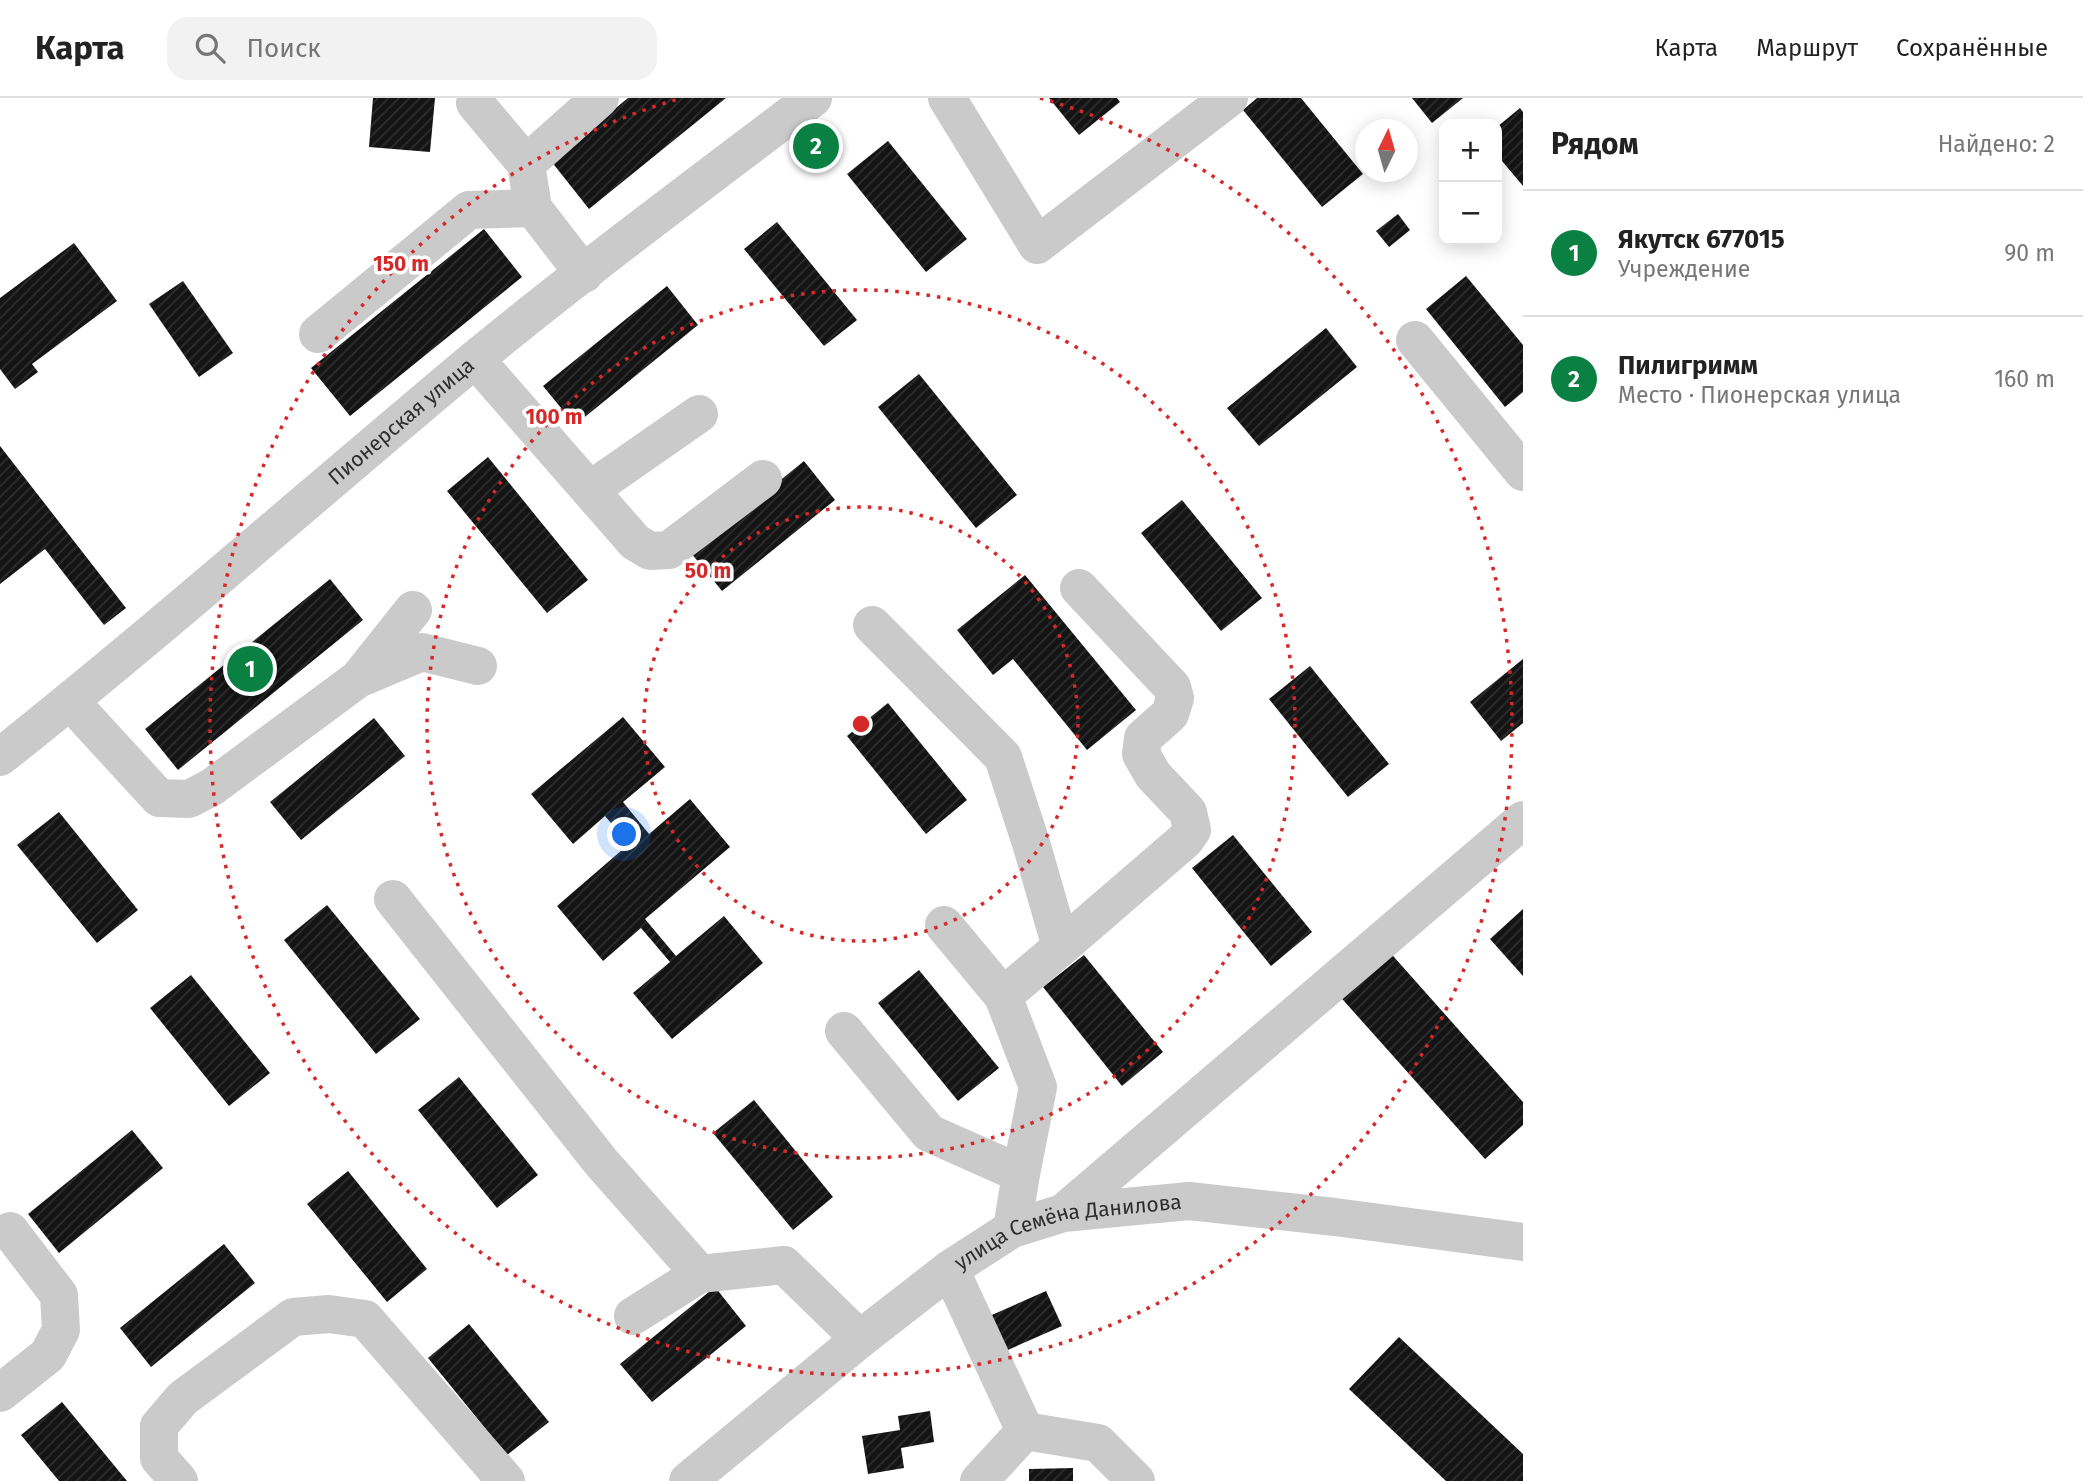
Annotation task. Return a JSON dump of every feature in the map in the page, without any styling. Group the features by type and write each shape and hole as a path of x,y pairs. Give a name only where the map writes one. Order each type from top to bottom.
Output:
{"street":[{"path":"476,98 475,103 526,164 533,208 584,274"},
{"path":"526,164 600,98"},
{"name":"Пионерская улица","path":"0,757 476,359 813,98"},
{"path":"947,98 1037,244 1229,98"},
{"path":"318,334 469,210 533,208"},
{"path":"1415,340 1523,472"},
{"path":"476,359 635,541 650,551 669,550 763,479"},
{"path":"590,490 699,414"},
{"path":"1003,996 1185,840 1192,830 1188,812 1153,775 1141,754 1143,738 1170,713 1175,698 1172,687 1079,588"},
{"path":"358,679 413,610"},
{"path":"872,625 1003,757 1061,947"},
{"path":"70,701 159,798 190,799 212,787 358,679 422,652 478,666"},
{"path":"1063,1213 1523,820"},
{"path":"393,899 601,1162 700,1274"},
{"path":"944,925 1003,996 1038,1087 1012,1229"},
{"path":"844,1031 929,1133 1021,1174"},
{"name":"улица Семёна Данилова","path":"688,1481 860,1339 950,1269 1012,1229 1063,1213 1189,1201 1523,1242"},
{"path":"0,1393 48,1356 61,1330 60,1295 10,1231"},
{"path":"633,1316 700,1274 784,1265 860,1339"},
{"path":"950,1269 1025,1431"},
{"path":"179,1481 159,1458 159,1426 183,1398 293,1317 330,1314 365,1319 506,1481"},
{"path":"979,1481 1025,1431"},
{"path":"1025,1431 1098,1443 1136,1481"}],"building":[{"path":"373,98 435,98 430,152 369,147"},
{"path":"628,98 726,98 589,209 551,161"},
{"path":"1049,98 1117,98 1120,102 1079,135"},
{"path":"1257,98 1301,98 1355,164 1355,180 1322,207 1243,110"},
{"path":"1412,98 1463,98 1432,123"},
{"path":"1520,108 1523,112 1523,186 1502,161 1502,123"},
{"path":"821,121 841,145 811,170 791,146"},
{"path":"888,141 967,239 926,272 847,174"},
{"path":"1398,214 1410,230 1389,247 1376,231"},
{"path":"777,222 857,320 824,346 744,249"},
{"path":"484,229 522,277 350,416 311,368"},
{"path":"74,243 117,301 32,364 38,372 15,389 0,369 0,298"},
{"path":"1466,276 1523,345 1523,392 1505,407 1426,309"},
{"path":"183,281 233,353 199,377 149,304"},
{"path":"667,286 698,325 575,425 543,386"},
{"path":"1326,328 1357,367 1259,446 1227,408"},
{"path":"919,374 1017,495 976,528 878,407"},
{"path":"0,446 126,608 104,625 45,549 0,584"},
{"path":"488,457 588,580 547,613 447,491"},
{"path":"804,461 835,500 722,591 691,553"},
{"path":"1182,500 1262,598 1221,631 1141,533"},
{"path":"1025,575 1136,710 1087,750 1013,659 993,675 957,630"},
{"path":"330,579 363,620 178,770 145,729"},
{"path":"1523,659 1523,723 1501,741 1470,702"},
{"path":"1310,666 1389,764 1348,797 1269,699"},
{"path":"888,703 967,800 926,834 847,736"},
{"path":"623,717 665,767 623,802 649,834 690,799 730,847 645,919 676,956 724,916 763,963 672,1039 633,993 670,962 641,928 603,961 557,906 629,844 605,816 573,844 531,794"},
{"path":"374,718 405,756 301,840 270,802"},
{"path":"59,812 138,910 97,943 17,845"},
{"path":"1233,835 1312,932 1271,966 1192,868"},
{"path":"327,905 420,1019 376,1054 284,940"},
{"path":"1523,909 1523,976 1490,939"},
{"path":"1386,948 1523,1102 1523,1125 1485,1159 1336,992"},
{"path":"1084,955 1163,1052 1122,1086 1043,987"},
{"path":"919,970 999,1068 958,1101 878,1003"},
{"path":"191,975 270,1073 229,1106 150,1008"},
{"path":"459,1077 538,1175 497,1208 418,1110"},
{"path":"754,1100 833,1197 793,1230 713,1133"},
{"path":"132,1130 163,1168 59,1253 28,1214"},
{"path":"348,1171 427,1269 387,1302 307,1204"},
{"path":"224,1244 255,1283 151,1367 120,1328"},
{"path":"715,1287 746,1326 652,1402 620,1364"},
{"path":"1046,1291 1062,1326 1001,1353 985,1318"},
{"path":"469,1324 549,1422 507,1455 428,1358"},
{"path":"1399,1337 1523,1454 1523,1481 1446,1481 1349,1389"},
{"path":"62,1402 127,1481 59,1481 21,1435"},
{"path":"930,1411 934,1442 901,1448 904,1468 868,1474 862,1436 900,1430 898,1416"},
{"path":"1073,1468 1073,1481 1029,1481 1029,1469"}],"place":[{"name":"Пилигримм","path":"816,146"},
{"name":"Якутск 677015","path":"250,669"}]}
